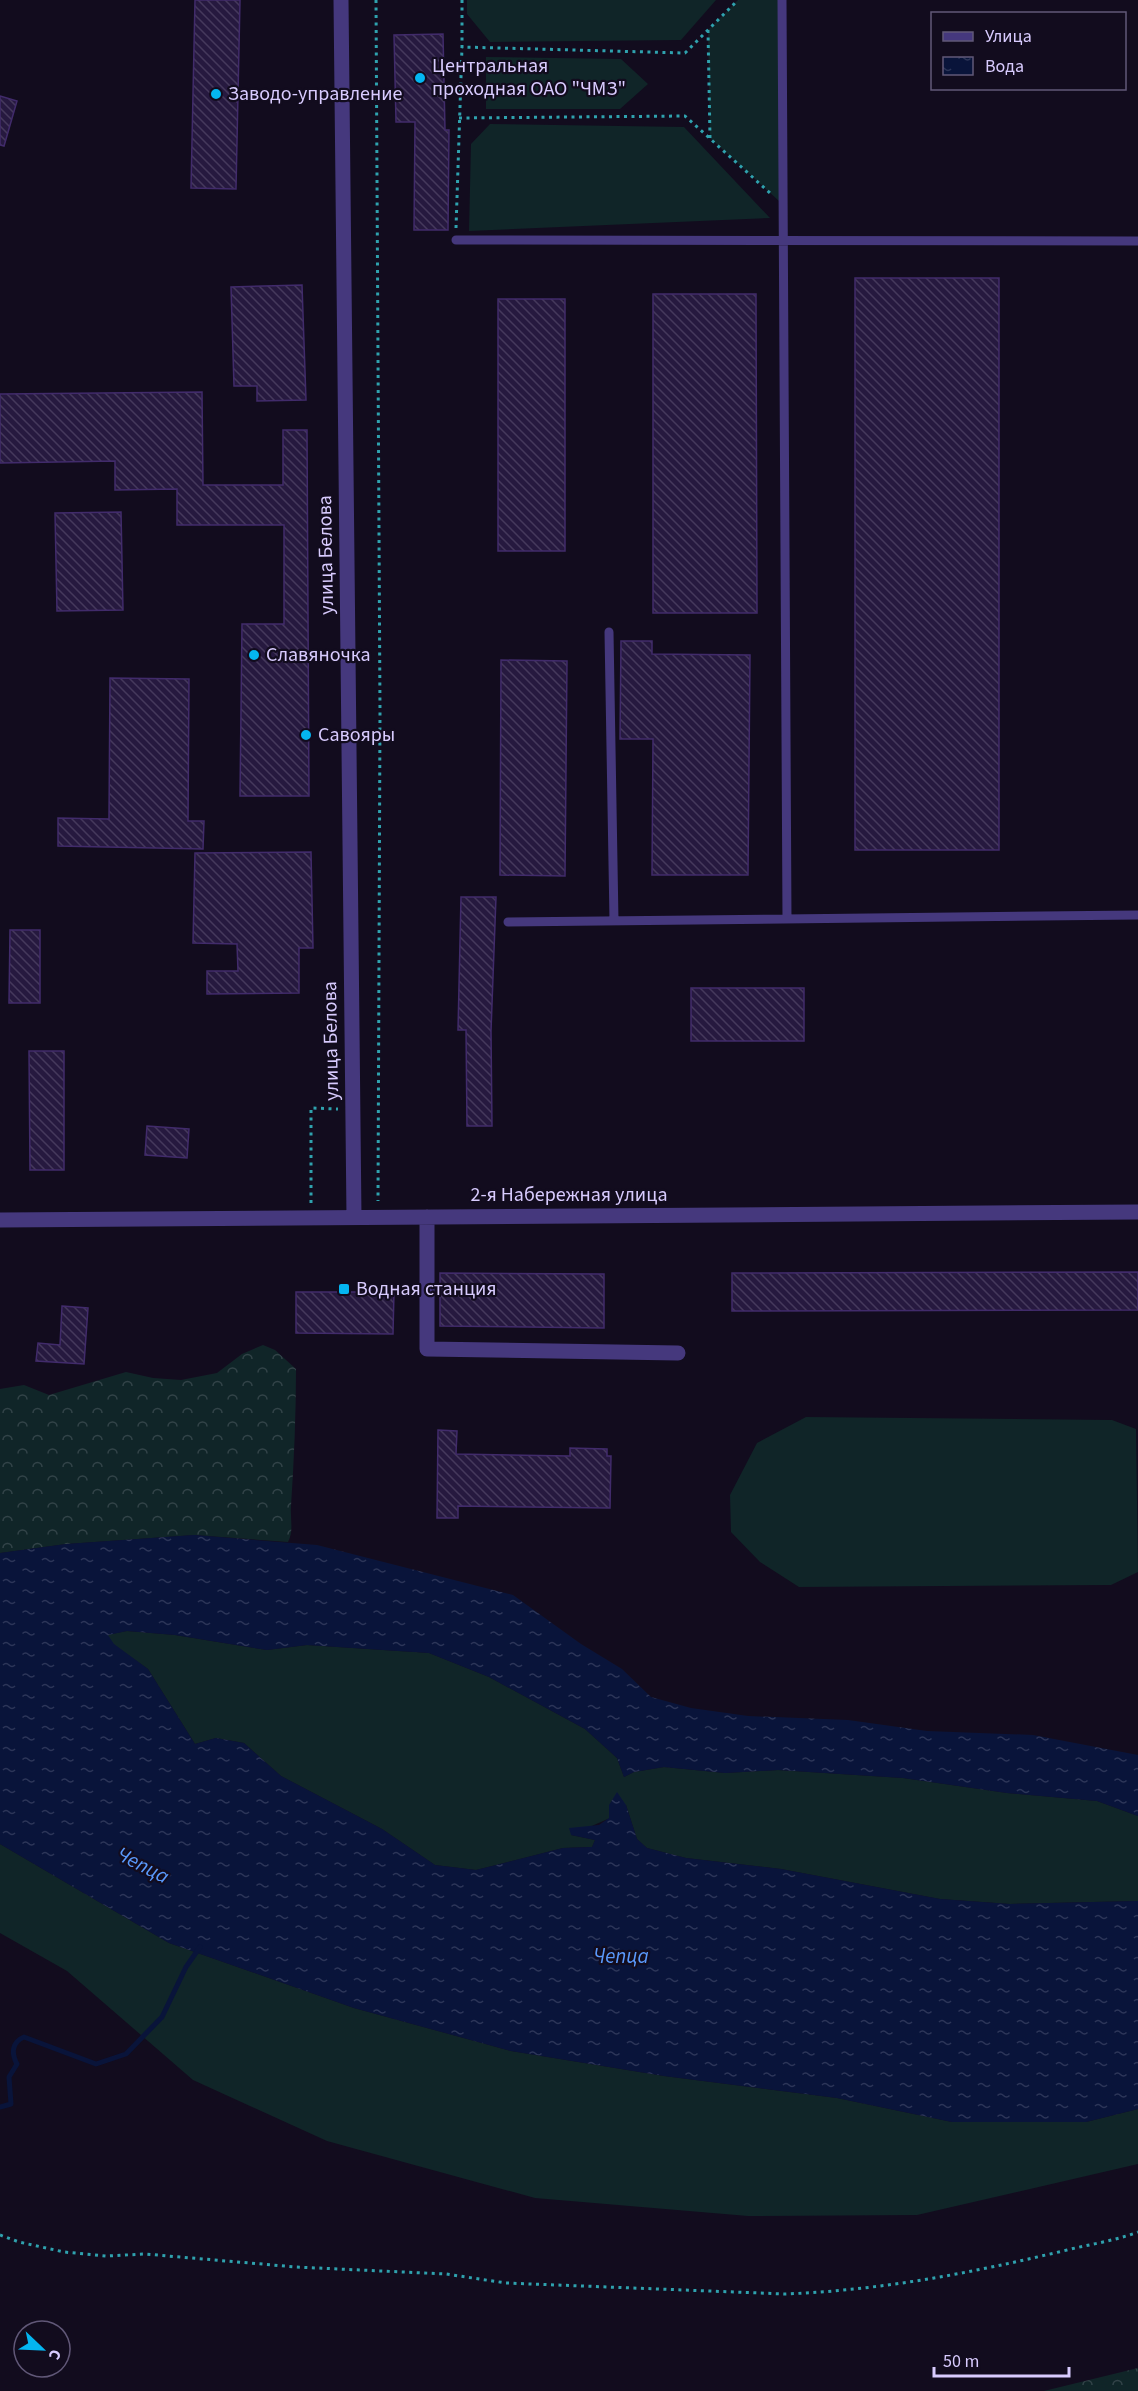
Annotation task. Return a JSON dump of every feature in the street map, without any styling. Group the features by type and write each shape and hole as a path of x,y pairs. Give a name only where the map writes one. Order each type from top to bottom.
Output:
{"street":[{"name":"улица Белова","path":"341,0 354,1217"},
{"name":"2-я Набережная улица","path":"0,1220 1138,1212"},
{"path":"427,1217 427,1349 678,1353"}],"lane":[{"path":"782,0 787,919"},
{"path":"456,240 1138,241"},
{"path":"609,632 614,921"},
{"path":"508,922 1138,915"}],"path":[{"path":"376,0 378,1202"},
{"path":"456,240 462,0"},
{"path":"462,47 684,53 738,0"},
{"path":"708,30 710,138"},
{"path":"459,118 685,116 783,204"},
{"path":"311,1203 311,1108 379,1110"},
{"path":"0,2235 19,2242 64,2252 106,2256 145,2254 296,2267 446,2274 506,2283 785,2294 832,2292 935,2280 1110,2243 1138,2232"}],"green space":[{"path":"467,0 716,0 681,40 490,42 467,14"},
{"path":"738,0 781,0 779,201 710,138 708,30"},
{"path":"486,57 621,59 648,84 620,109 486,109"},
{"path":"490,124 684,127 770,218 469,231 471,144"},
{"path":"263,1345 275,1350 296,1369 291,1529 288,1542 194,1535 66,1544 0,1553 0,1389 24,1385 49,1395 126,1372 153,1378 181,1380 217,1373 242,1354"},
{"path":"806,1417 1112,1420 1136,1429 1138,1572 1111,1585 799,1587 760,1562 731,1532 730,1495 757,1443"},
{"path":"127,1631 175,1635 267,1650 307,1645 429,1653 489,1677 585,1729 617,1758 624,1777 634,1772 664,1767 725,1773 778,1770 903,1778 1007,1793 1097,1801 1138,1816 1138,1901 1010,1904 940,1899 781,1869 686,1858 647,1848 637,1839 626,1805 609,1805 610,1818 571,1835 595,1840 592,1847 563,1848 476,1870 435,1865 382,1829 281,1776 244,1743 216,1738 195,1744 148,1669 113,1644 107,1635"},
{"path":"0,1844 169,1943 354,2008 511,2051 664,2076 837,2098 952,2122 1086,2122 1138,2109 1138,2164 917,2215 748,2216 535,2198 327,2141 193,2080 67,1971 0,1933"},
{"path":"1138,2368 1138,2391 1044,2391"}],"water":[{"name":"Чепца","path":"194,1535 317,1545 513,1595 581,1644 622,1669 651,1697 691,1708 748,1716 848,1720 927,1731 1033,1735 1138,1755 1138,1816 1097,1801 1007,1793 903,1778 778,1770 725,1773 664,1767 634,1772 624,1777 617,1758 585,1729 489,1677 429,1653 307,1645 267,1650 175,1635 127,1631 108,1635 114,1644 148,1669 195,1744 216,1738 244,1743 281,1776 382,1829 435,1865 476,1870 563,1848 592,1847 595,1840 571,1835 569,1828 599,1825 609,1818 609,1805 617,1792 626,1805 637,1839 647,1848 686,1858 781,1869 940,1899 1010,1904 1138,1901 1138,2109 1086,2122 952,2122 837,2098 664,2076 511,2051 354,2008 169,1943 0,1844 0,1553 66,1544"}],"building":[{"name":"Заводо-управление","path":"195,0 240,0 236,189 191,188"},
{"path":"443,34 445,130 449,130 448,230 414,230 415,122 396,122 394,35"},
{"path":"0,96 17,101 4,146 0,145"},
{"path":"855,278 999,278 999,850 855,850"},
{"path":"302,285 306,400 257,401 257,386 234,386 231,287"},
{"path":"653,294 756,294 757,613 653,613"},
{"path":"498,299 565,299 565,551 498,551"},
{"path":"202,392 203,485 283,485 283,430 307,430 309,796 240,796 242,624 284,624 284,525 177,525 177,489 115,490 115,461 0,463 0,394"},
{"path":"121,512 123,610 57,611 55,513"},
{"path":"621,641 652,641 652,654 750,655 748,875 652,875 653,739 620,739"},
{"path":"501,660 567,661 565,876 500,875"},
{"path":"110,678 189,679 188,821 204,821 203,849 58,846 58,818 109,819"},
{"path":"311,852 313,948 299,948 299,993 207,994 207,971 238,971 237,944 193,943 195,853"},
{"path":"461,897 496,897 491,1031 492,1126 467,1126 466,1030 458,1030"},
{"path":"10,930 40,930 40,1003 9,1003"},
{"path":"691,988 804,988 804,1041 691,1041"},
{"path":"29,1051 64,1051 64,1170 30,1170"},
{"path":"147,1126 189,1129 187,1158 145,1155"},
{"path":"1138,1272 1138,1310 732,1311 732,1273"},
{"path":"440,1273 604,1274 604,1328 440,1326"},
{"path":"296,1292 394,1292 393,1334 296,1333"},
{"path":"62,1306 88,1308 84,1364 36,1361 38,1343 60,1345"},
{"path":"438,1430 457,1431 456,1454 570,1456 570,1448 607,1449 607,1456 611,1456 610,1508 458,1506 458,1518 437,1518"}],"waterway":[{"path":"0,2107 11,2104 9,2077 17,2064 14,2048 20,2039 24,2037 96,2064 126,2054 162,2017 186,1967 200,1947"}],"place":[{"name":"Центральная проходная ОАО \"ЧМЗ\"","path":"420,78"},
{"name":"Заводо-управление","path":"216,94"},
{"name":"Славяночка","path":"254,655"},
{"name":"Савояры","path":"306,735"},
{"name":"Водная станция","path":"344,1289"}]}
